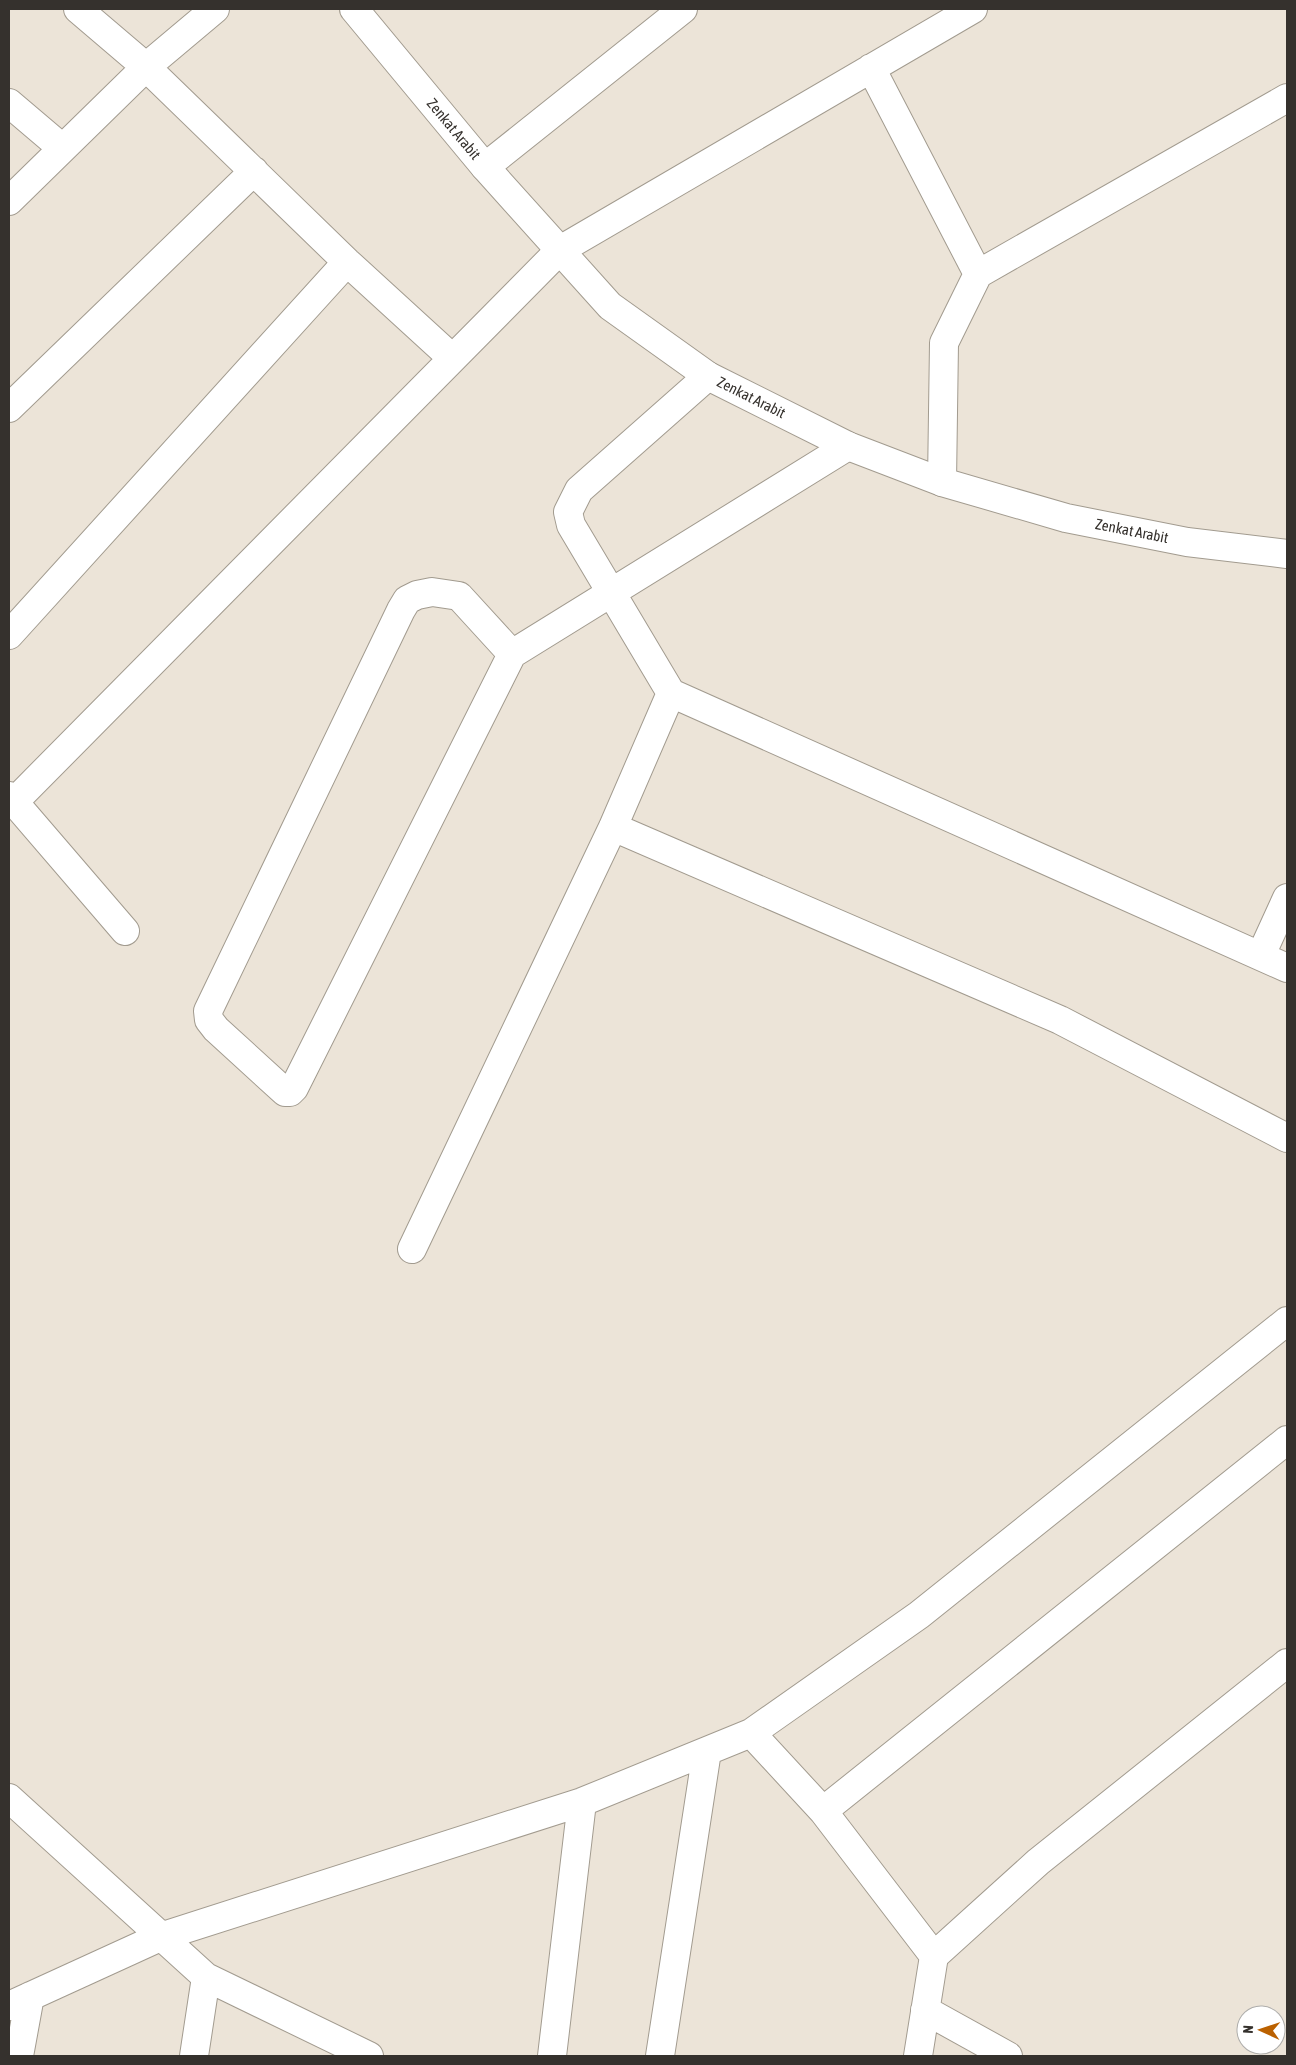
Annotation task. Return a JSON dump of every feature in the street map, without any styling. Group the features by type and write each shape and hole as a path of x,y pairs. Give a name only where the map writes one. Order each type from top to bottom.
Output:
{"street":[{"path":"78,9 146,66 347,262 452,358"},
{"path":"9,201 146,66 215,9"},
{"name":"Zenkat Arabit","path":"354,9 485,167 610,306 708,376 848,446 942,482 1066,518 1187,542 1287,554"},
{"path":"485,167 683,9"},
{"path":"125,931 11,799 560,250 973,9"},
{"path":"871,68 978,274"},
{"path":"942,482 944,343 978,274 1287,98"},
{"path":"9,103 62,148"},
{"path":"9,408 254,171"},
{"path":"9,635 347,262"},
{"path":"708,376 579,490 572,500 568,512 571,525 671,693 1287,968"},
{"path":"512,654 459,596 432,592 417,595 407,600 401,610 208,1011 208,1020 216,1030 285,1092 290,1092 294,1088 512,654 848,446"},
{"path":"412,1249 613,827 671,693"},
{"path":"613,827 1060,1020 1287,1138"},
{"path":"1261,955 1287,898"},
{"path":"19,2056 19,2001 160,1937 582,1802 751,1733 919,1615 1287,1321"},
{"path":"823,1811 1287,1440"},
{"path":"918,2056 934,1956 1038,1862 1287,1663"},
{"path":"751,1733 823,1811 934,1956"},
{"path":"660,2056 707,1751"},
{"path":"9,1798 206,1977 369,2056"},
{"path":"552,2056 582,1802"},
{"path":"194,2056 206,1977"},
{"path":"925,2010 1008,2056"}]}
